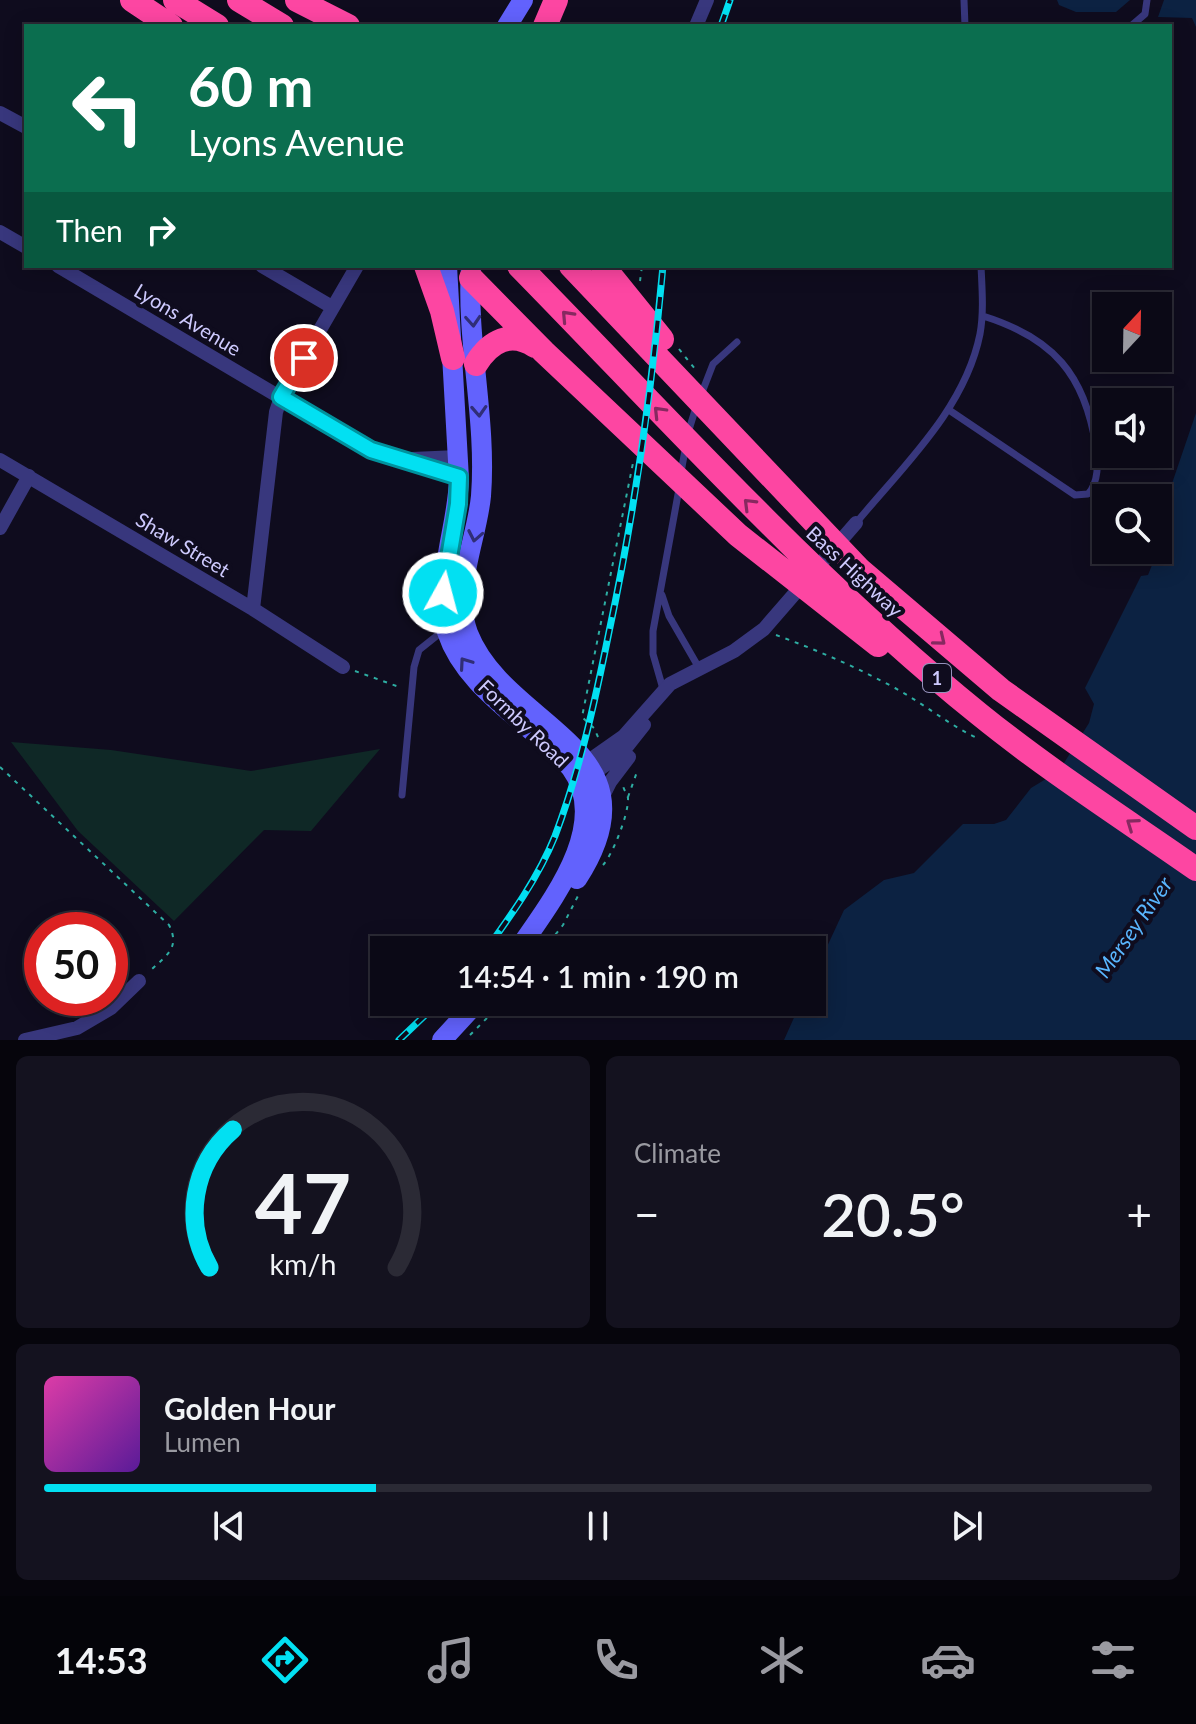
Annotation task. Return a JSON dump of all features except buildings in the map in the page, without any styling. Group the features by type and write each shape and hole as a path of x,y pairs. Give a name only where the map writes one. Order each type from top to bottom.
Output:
{"highway":[{"path":"132,0 168,24"},
{"path":"175,0 214,24"},
{"path":"239,0 279,24"},
{"path":"297,0 344,24"},
{"path":"546,24 554,0"},
{"path":"427,268 465,361 506,339 529,342 544,352"},
{"name":"Bass Highway","path":"521,268 795,549 827,593"},
{"path":"574,268 632,305"},
{"path":"604,268 632,305"},
{"path":"467,270 544,352 618,423 778,568 827,593 983,726 1045,764 1196,869"},
{"name":"Bass Highway","path":"632,305 713,409 860,570 1001,690 1196,828"}],"main road":[{"path":"508,24 523,0"},
{"path":"538,24 554,0"},
{"name":"Formby Road","path":"447,268 482,458 477,523 456,626"},
{"name":"Formby Road","path":"467,270 458,504 444,581 456,626 490,671 563,736 601,800 600,830 586,864 569,892 536,923"},
{"path":"458,467 482,458"},
{"path":"458,467 481,484"},
{"name":"Formby Road","path":"536,923 572,865 579,846 585,816 585,774"},
{"path":"527,936 536,923"},
{"path":"442,1040 464,1016"}],"street":[{"path":"697,24 707,0"},
{"path":"0,113 24,126"},
{"path":"0,232 24,246"},
{"name":"Lyons Avenue","path":"61,268 359,444 380,454 458,467"},
{"path":"265,268 332,307"},
{"path":"253,609 276,412 281,397 356,268"},
{"name":"Shaw Street","path":"0,460 253,609 343,667"},
{"path":"0,528 29,476"},
{"path":"585,774 624,736 661,692 742,646 764,629 856,523"},
{"path":"601,800 633,750 661,692"},
{"path":"585,774 621,754 643,727"},
{"path":"25,1040 77,1028 111,1008 139,981"}],"lane":[{"path":"964,0 965,24"},
{"path":"1135,24 1145,14 1147,0"},
{"path":"856,523 949,410 964,383 983,316 981,268"},
{"path":"949,410 1075,495 1088,494 1094,487 1097,452 1089,406 1080,385 1036,338 1011,325 983,316"},
{"path":"661,692 652,642 691,420 713,364 737,342"},
{"path":"661,589 669,616 699,668"},
{"path":"402,795 411,692 419,650 456,626"}],"path":[{"path":"632,305 641,268"},
{"path":"594,728 582,717 633,461"},
{"path":"764,629 827,654 897,689 956,728 983,741"},
{"path":"343,667 411,692"},
{"path":"0,767 169,925 175,936 172,949 139,981"},
{"path":"628,798 637,770"},
{"path":"462,1040 489,1016"}],"green space":[{"path":"11,742 111,750 251,771 380,749 311,831 264,830 174,921 78,831"}],"water":[{"path":"1057,0 1130,0 1116,12 1076,12 1059,5"},
{"path":"1164,0 1196,0 1196,27 1192,18 1158,17"},
{"name":"Mersey River","path":"1196,413 1196,1040 784,1040 795,1016 826,1016 826,949 844,910 884,880 914,873 963,824 994,824 1006,820 1031,788 1059,771 1089,723 1094,704 1085,688 1141,576 1148,575 1152,564 1172,564 1172,484"}],"railway":[{"path":"722,24 730,0"},
{"path":"496,936 524,895 555,836 586,735 635,495 663,268"},
{"path":"399,1040 424,1016"}],"route":[{"path":"304,358 281,397 371,450 459,477 458,504 443,593"}]}
